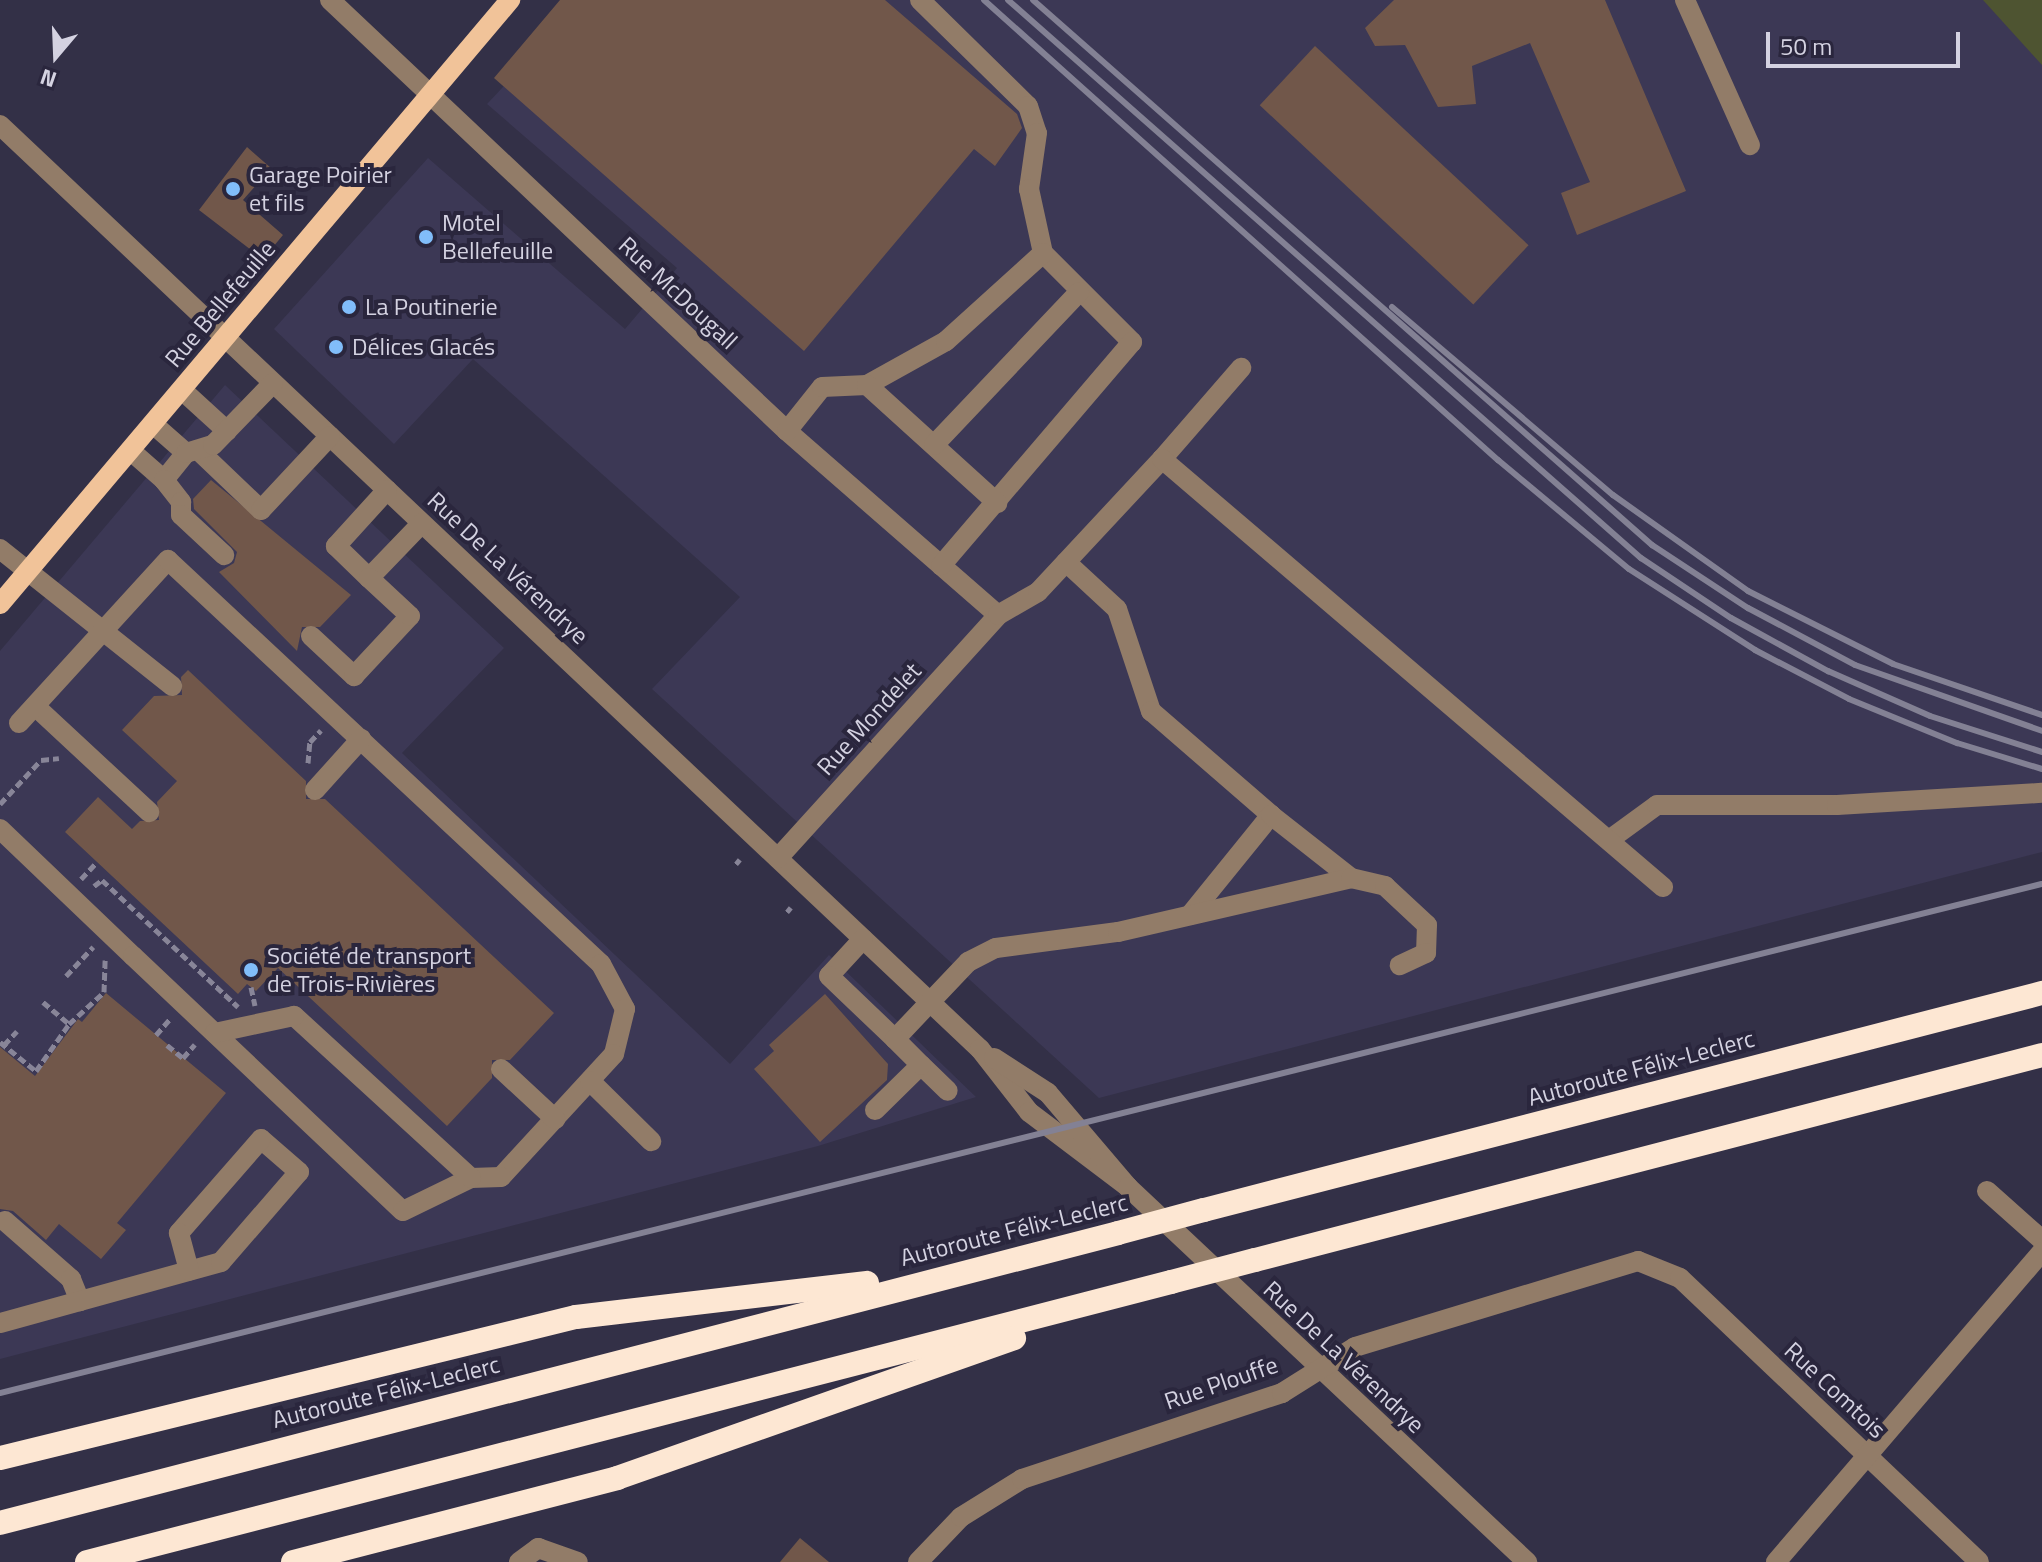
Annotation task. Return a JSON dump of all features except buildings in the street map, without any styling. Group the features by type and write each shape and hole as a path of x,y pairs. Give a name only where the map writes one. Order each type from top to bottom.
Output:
{"highway":[{"name":"Autoroute Félix-Leclerc","path":"0,1523 2042,993"},
{"path":"87,1562 2042,1055"},
{"path":"0,1458 576,1317 961,1272"},
{"path":"293,1562 617,1478 1171,1282"}],"main road":[{"name":"Rue Bellefeuille","path":"0,604 510,0"}],"street":[{"name":"Rue McDougall","path":"330,0 787,431 998,615"},
{"path":"920,0 1028,106 1037,133 1029,189 1043,253 1132,342 941,566"},
{"path":"1685,0 1750,145"},
{"name":"Rue De La Vérendrye","path":"0,125 980,1049 1029,1112 1128,1187 1318,1369 1527,1562"},
{"path":"787,431 822,387 867,385 946,341 1043,253"},
{"path":"934,445 1079,292"},
{"name":"Rue Mondelet","path":"778,858 998,615 1038,592 1162,459 1241,368"},
{"path":"164,480 192,452 227,431 273,383"},
{"path":"867,385 997,503"},
{"path":"182,390 227,431"},
{"path":"153,424 192,452 258,514 330,436"},
{"path":"131,451 164,480 181,502 181,515 224,555"},
{"path":"1162,459 1663,887"},
{"path":"311,636 354,676 410,616 336,546 387,490"},
{"path":"369,578 422,523"},
{"path":"0,549 100,635 134,650 172,686"},
{"path":"0,829 403,1211 471,1178 501,1177 590,1081 622,1037 625,1009 616,982 168,560 19,723"},
{"path":"1066,562 1117,609 1151,711 1271,815 1351,878 1385,886 1427,925 1426,953 1400,965"},
{"path":"35,706 149,812"},
{"path":"311,782 361,739"},
{"path":"1609,840 1657,805 1837,805 2042,793"},
{"path":"1190,915 1271,815"},
{"path":"895,1039 968,962 996,948 1118,932 1351,878"},
{"path":"863,939 829,976 948,1091"},
{"path":"215,1033 294,1016 471,1178"},
{"path":"875,1110 921,1065"},
{"path":"501,1069 555,1119"},
{"path":"590,1081 651,1141"},
{"path":"0,1323 189,1271 221,1262 299,1172 261,1139 179,1233 189,1271"},
{"path":"1987,1191 2042,1240"},
{"path":"5,1221 71,1279 80,1301"},
{"path":"1776,1562 2042,1252"},
{"name":"Rue Plouffe","path":"918,1562 961,1517 1022,1479 1282,1393 1349,1349 1610,1266 1651,1263"},
{"name":"Rue Comtois","path":"1651,1263 1685,1282 1979,1562"},
{"path":"519,1562 538,1548 578,1562"}],"path":[{"path":"311,782 310,742 324,726"},
{"path":"0,804 41,760 62,758 72,768"},
{"path":"84,876 97,862"},
{"path":"75,868 96,888 102,880 240,1009"},
{"path":"66,976 97,942"},
{"path":"17,1031 2,1044 36,1071 64,1040 59,1036 69,1024 79,1013 81,1018 104,992 105,950"},
{"path":"251,987 255,1007"},
{"path":"43,1002 69,1024"},
{"path":"156,1035 164,1026"},
{"path":"167,1045 183,1058 189,1050"}],"shaded area":[{"path":"585,0 2042,0 2042,852 1099,1098 652,689 740,597 473,359 394,444 274,329 428,158 625,329 677,268 487,104"},
{"path":"225,385 504,648 402,753 730,1064 829,955 976,1097 818,1146 0,1359 0,651"}],"green space":[{"path":"1983,0 2042,0 2042,65"}],"railway":[{"path":"984,0 1498,460 1629,569 1755,650 1849,699 1957,743 2042,769"},
{"path":"1008,0 1641,558 1731,618 1828,671 1930,716 2042,752"},
{"path":"1033,0 1652,545 1748,608 1855,665 2042,731"},
{"path":"1392,307 1613,495 1748,591 1893,664 2042,715"},
{"path":"0,1393 2042,884"}],"place":[{"name":"Garage Poirier et fils","path":"233,189"},
{"name":"Motel Bellefeuille","path":"426,237"},
{"name":"La Poutinerie","path":"349,307"},
{"name":"Délices Glacés","path":"336,347"},
{"name":"Société de transport de Trois-Rivières","path":"251,970"}]}
